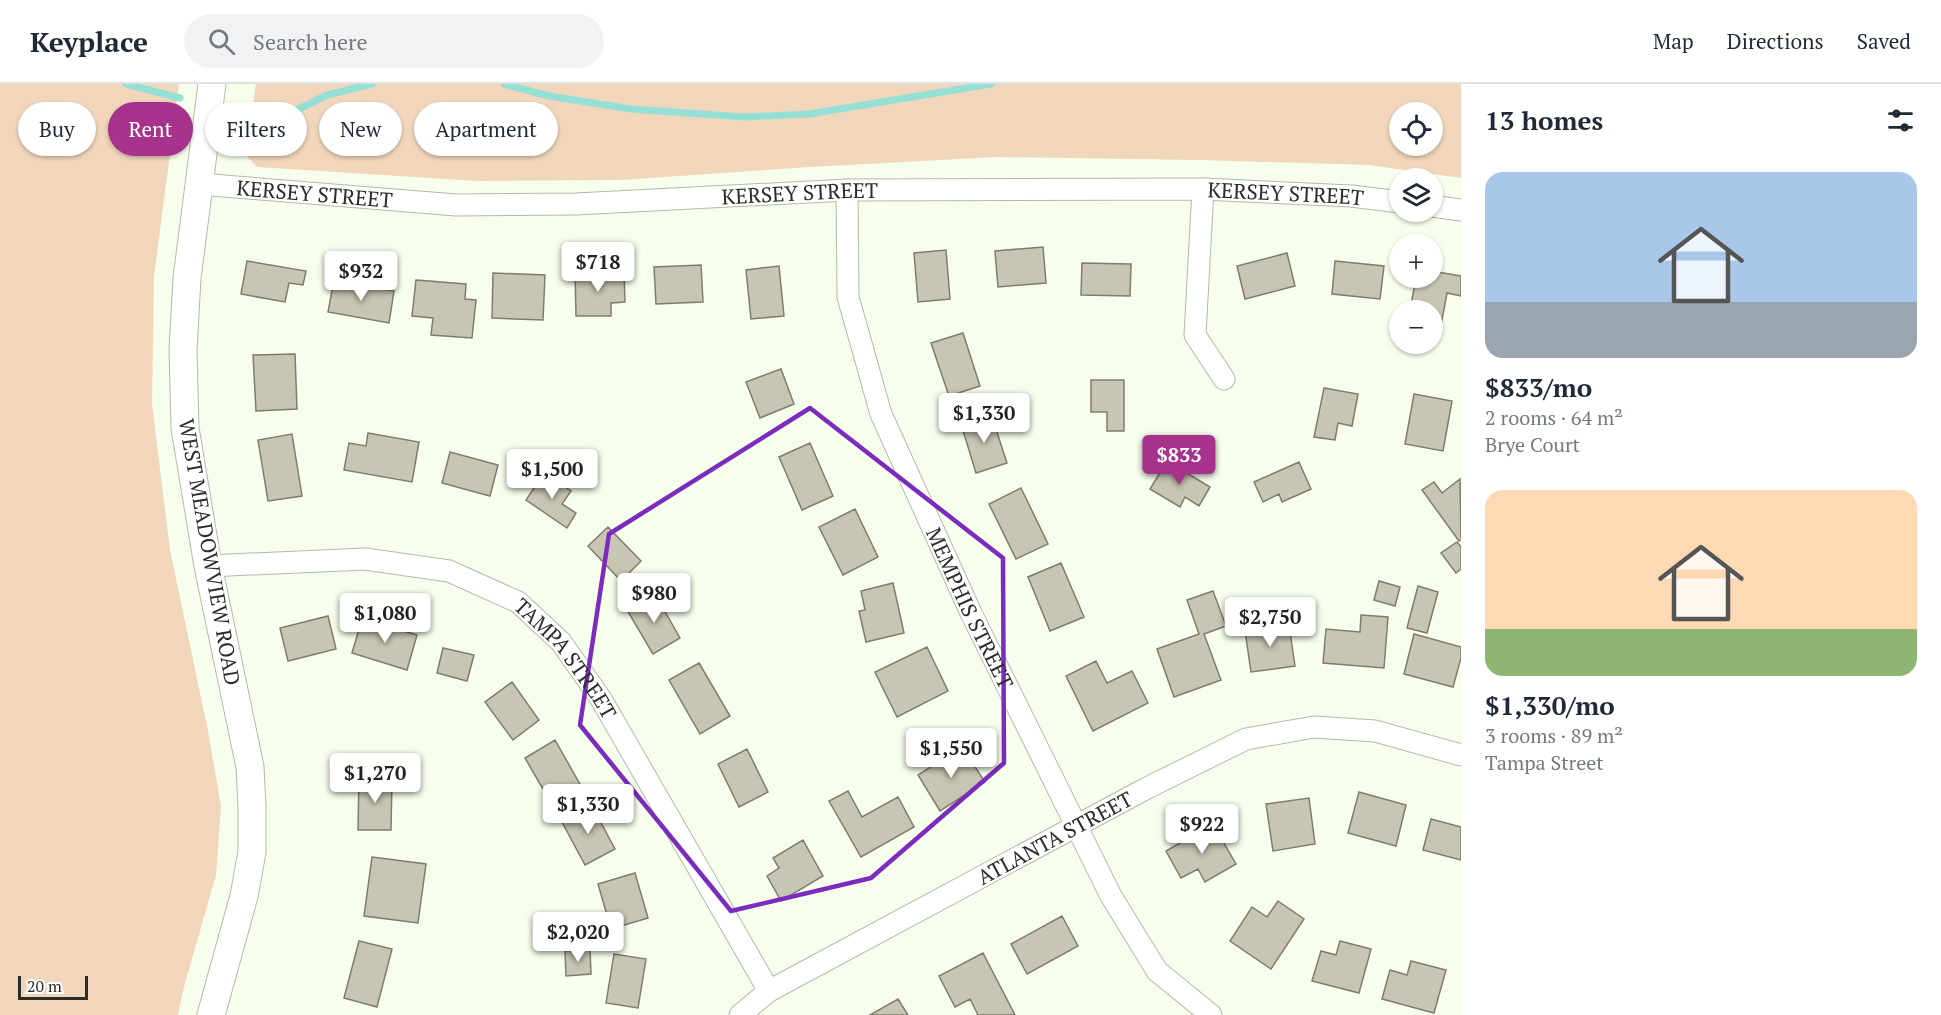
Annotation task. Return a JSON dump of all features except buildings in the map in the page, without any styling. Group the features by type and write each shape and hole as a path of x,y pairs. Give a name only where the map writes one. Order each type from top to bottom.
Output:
{"street":[{"name":"WEST MEADOWVIEW ROAD","path":"211,1015 244,896 252,852 250,767 208,566 184,417 183,350 187,278 212,84"},
{"name":"KERSEY STREET","path":"199,184 456,205 576,204 847,190 1203,189 1351,196 1389,201"},
{"path":"1203,189 1195,335 1224,379"},
{"name":"MEMPHIS STREET","path":"847,190 848,297 881,414 971,613 1111,896 1157,971 1211,1015"},
{"path":"1443,208 1461,210"},
{"name":"TAMPA STREET","path":"208,566 365,559 449,571 518,602 561,642 601,699 769,991"},
{"name":"ATLANTA STREET","path":"740,1015 769,991 1147,788 1246,739 1314,726 1375,731 1461,755"}],"highlighted area":[{"path":"810,408 1003,558 1004,763 871,878 731,911 580,725 609,534"}],"shaded area":[{"path":"0,84 179,84 177,102 108,102 108,156 170,156 154,277 152,404 170,550 208,731 221,806 216,875 178,1015 0,1015"},
{"path":"256,84 1461,84 1461,178 1443,175 1443,168 1199,160 996,157 620,180 477,181 257,167 247,156 307,156 307,102 253,102"}],"waterway":[{"path":"126,84 180,98"},
{"path":"307,105 327,95 372,84"},
{"path":"504,84 549,96 631,109 744,117 809,114 991,84"}]}
